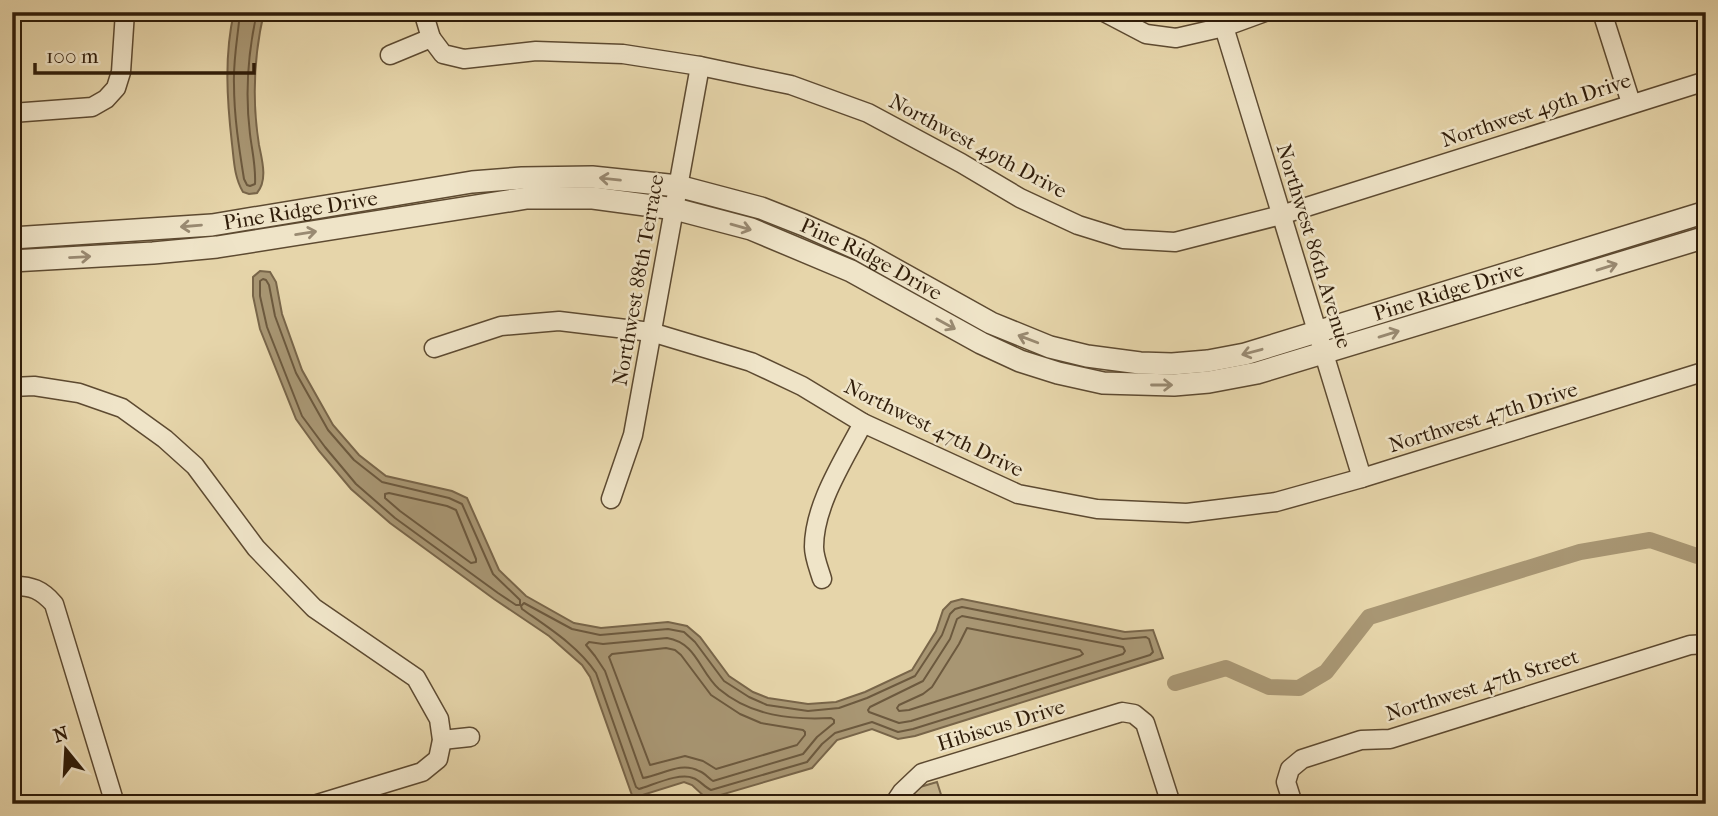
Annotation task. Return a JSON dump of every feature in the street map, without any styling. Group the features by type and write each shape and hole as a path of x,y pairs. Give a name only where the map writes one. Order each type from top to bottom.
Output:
{"street":[{"path":"12,113 92,107 106,99 116,88 121,72 125,12"},
{"path":"390,55 431,38 425,12"},
{"path":"1104,12 1146,34 1176,38 1224,27 1265,12"},
{"path":"1602,12 1631,103"},
{"name":"Northwest 86th Avenue","path":"1224,27 1362,478"},
{"name":"Northwest 49th Drive","path":"431,38 443,54 464,59 536,51 623,54 700,66 791,85 868,113 1020,198 1078,225 1124,239 1175,242 1281,215 1706,81"},
{"name":"Northwest 88th Terrace","path":"611,499 633,435 700,66"},
{"name":"Pine Ridge Drive","path":"12,238 212,225 484,181 522,178 592,177 678,186 761,208 804,225 860,250 990,323 1050,347 1087,356 1161,364 1208,361 1245,354 1706,212"},
{"name":"Pine Ridge Drive","path":"12,261 217,247 527,198 593,198 675,209 751,229 851,271 981,343 1020,361 1103,383 1174,385 1257,373 1706,237"},
{"name":"Northwest 47th Drive","path":"434,348 501,326 559,321 651,332 751,362 802,386 863,423 1018,494 1097,509 1187,513 1276,502 1362,478 1706,371"},
{"path":"12,387 34,386 79,393 122,408 165,439 195,466 256,548 314,608 416,678 439,719 442,740 438,759 422,772 317,804"},
{"path":"822,579 814,549 817,518 863,423"},
{"path":"12,586 22,585 44,592 54,604 115,804"},
{"name":"Northwest 47th Street","path":"1293,804 1286,782 1290,769 1302,759 1361,740 1390,739 1698,644 1706,633"},
{"name":"Hibiscus Drive","path":"894,804 902,792 922,774 1122,712 1135,714 1145,723 1171,804"},
{"path":"442,740 470,737"}],"shaded area":[{"path":"937,782 944,804 907,804 906,801 920,787"}],"water":[{"path":"234,12 264,12 256,61 255,95 263,176 257,193 249,194 243,192 236,174 229,111 227,78"},
{"path":"260,271 270,272 276,282 282,314 302,370 333,425 359,455 386,476 452,491 467,498 499,570 526,596 574,623 601,628 668,622 687,626 700,637 729,676 753,692 768,698 808,704 836,702 912,670 936,631 943,610 951,602 962,599 1125,632 1153,630 1163,658 915,736 898,739 872,729 837,740 812,768 707,799 692,785 684,782 633,798 590,677 582,665 549,636 390,523 351,489 296,419 260,329 253,296 253,277"}],"waterway":[{"path":"1175,683 1226,668 1269,687 1299,688 1326,672 1369,617 1580,552 1650,540 1697,556 1706,556"}]}
